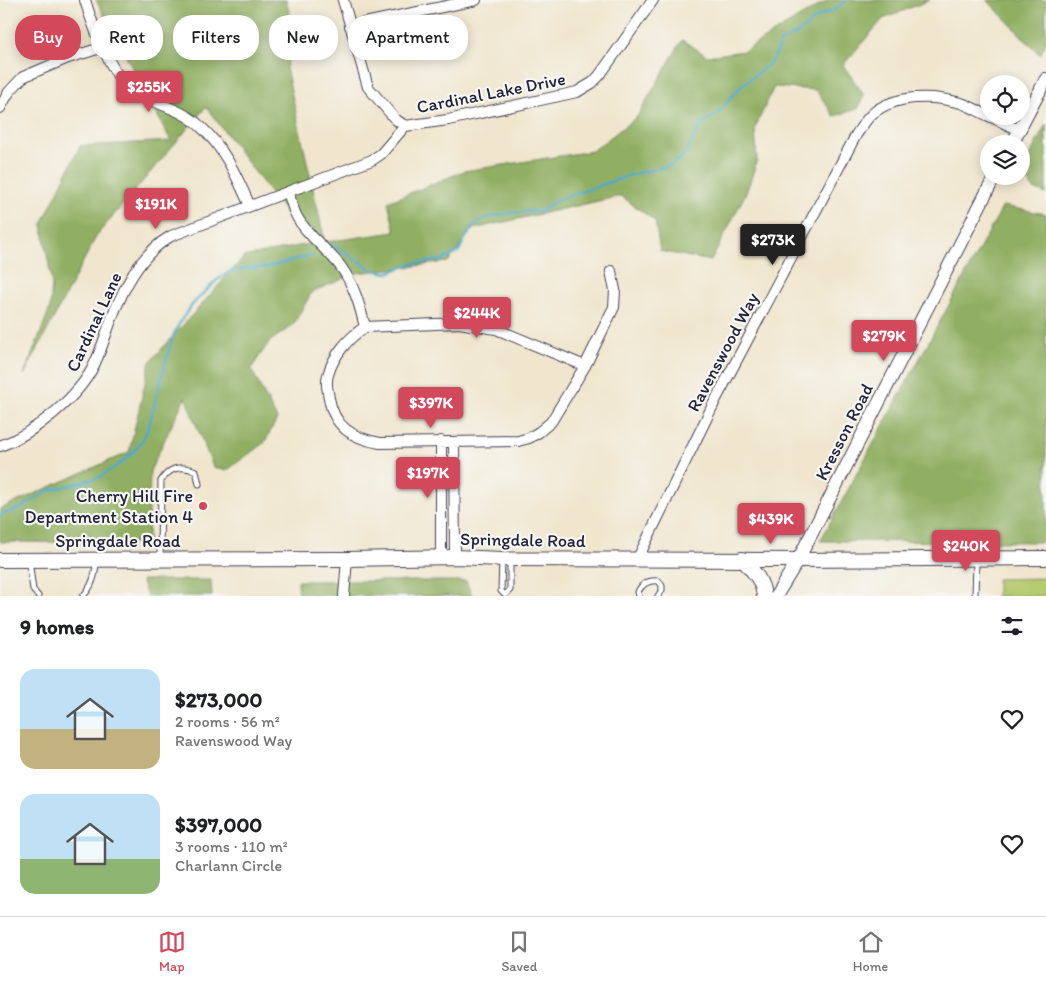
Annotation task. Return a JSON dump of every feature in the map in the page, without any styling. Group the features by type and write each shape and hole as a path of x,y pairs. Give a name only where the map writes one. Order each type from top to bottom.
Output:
{"main road":[{"name":"Springdale Road","path":"0,560 440,557 636,560 1046,558"},
{"path":"742,559 757,574 763,586 764,596"}],"street":[{"path":"85,0 91,15"},
{"name":"Cardinal Lake Drive","path":"343,0 348,19"},
{"path":"403,15 476,0"},
{"name":"Cardinal Lake Drive","path":"360,60 368,87 395,119 405,126 448,120 577,92 592,83 599,76 653,0"},
{"path":"0,108 9,92 23,77 68,58 91,51"},
{"path":"109,60 111,66 133,92 188,116 200,125 228,160 250,206"},
{"path":"1016,135 1046,79"},
{"name":"Ravenswood Way","path":"636,560 719,394 856,135 871,115 884,106 897,101 933,98 962,104 980,112"},
{"name":"Ravenswood Way","path":"1008,125 1019,130"},
{"name":"Cardinal Lane","path":"0,446 11,442 27,432 65,403 81,386 94,366 119,300 142,261 160,242 171,236 372,160 381,154 405,126"},
{"name":"Kresson Road","path":"776,596 798,560 990,185"},
{"path":"288,192 297,217 306,230 341,266 348,278 359,300 365,327"},
{"path":"586,366 496,330 459,323 365,327 356,333 344,346 328,374 326,382 336,420 343,428 366,441 380,443 518,441 529,438 551,422 586,366 614,306 615,290 611,271"},
{"path":"440,557 441,442"},
{"path":"454,442 455,557"},
{"path":"344,596 347,559"}],"lane":[{"path":"160,560 161,481 166,472 177,467 196,471 199,484"},
{"path":"975,596 976,558"},
{"path":"506,559 510,590 506,596 501,591 506,559"},
{"path":"29,560 33,590 38,596"},
{"path":"83,596 88,591 96,570 96,560"},
{"path":"639,596 638,592 644,584 654,580 659,581 662,586 658,596"}],"green space":[{"path":"96,0 286,0 290,15 269,15 269,60 288,60 286,68 325,242 395,232 388,202 464,171 592,151 637,117 682,40 707,56 744,51 828,0 930,0 883,19 843,65 864,95 858,109 834,116 816,90 774,87 755,128 757,161 746,193 711,261 660,251 655,221 621,196 473,229 448,262 357,273 312,292 293,325 269,342 251,369 277,419 265,442 226,471 213,467 185,397 150,471 148,543 0,542 0,509 129,452 150,362 244,257 309,244 206,107 97,235 24,375 50,308 52,284 42,224 80,146 171,141 128,60 163,60 163,15 104,15"},
{"path":"987,0 1046,0 1046,43 1040,55"},
{"path":"1046,124 1046,194 1034,189 1030,185 1030,155"},
{"path":"1003,206 1046,214 1046,542 820,541"},
{"path":"1046,578 1046,596 997,596 997,579"},
{"path":"141,580 211,580 212,596 147,596"},
{"path":"298,581 466,581 472,596 298,596"}],"waterway":[{"path":"327,245 337,247 372,270 387,273 411,264 441,260 455,254 459,251 474,225 486,218 509,213 541,211 557,200 637,173 669,166 683,157 701,125 717,114 742,85 771,63 781,42 798,33 819,16 834,10 847,0"},
{"path":"0,515 21,508 48,491 98,478 120,464 134,451 143,439 149,426 173,336 192,305 217,280 234,270 268,267 312,255"}],"place":[{"name":"Cherry Hill Fire Department Station 4","path":"203,506"}]}
